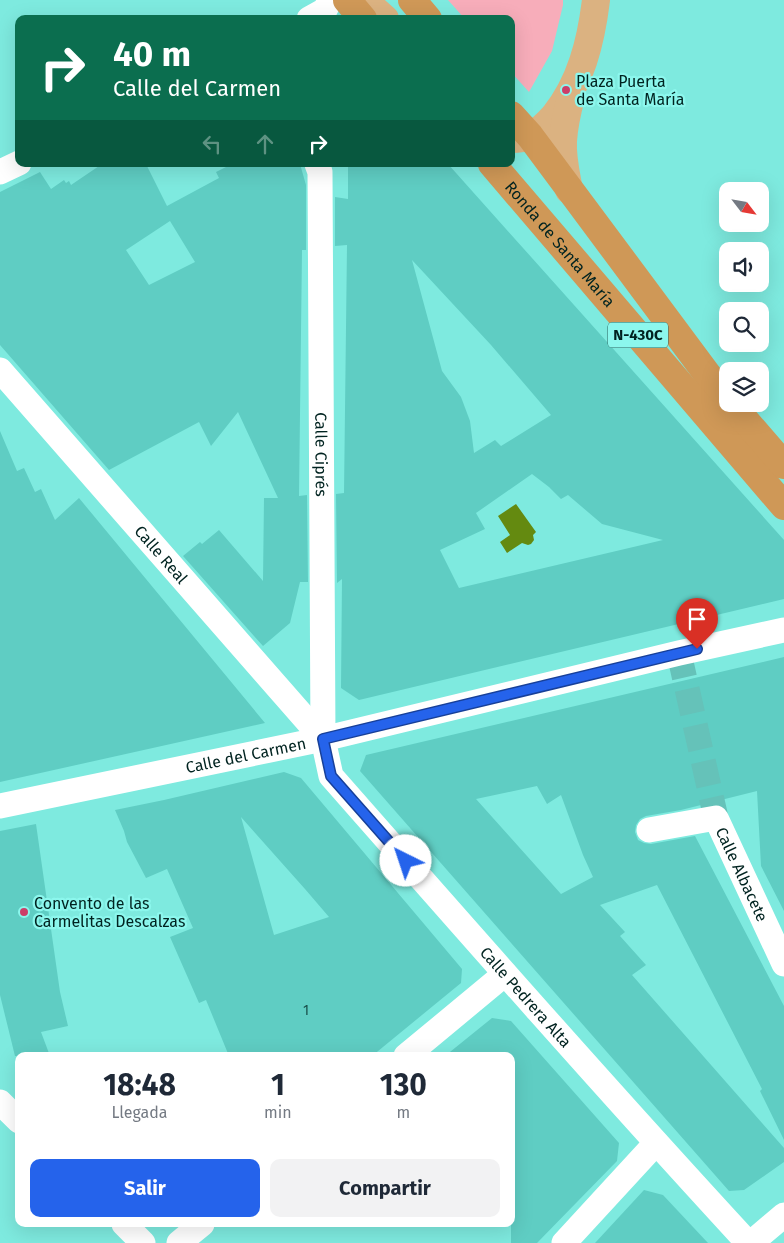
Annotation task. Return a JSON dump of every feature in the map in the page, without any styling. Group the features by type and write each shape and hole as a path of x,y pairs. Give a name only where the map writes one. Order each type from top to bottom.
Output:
{"highway":[{"path":"346,0 359,15"},
{"path":"412,0 425,15"},
{"name":"N-430C","path":"515,125 520,138"},
{"name":"Ronda de Santa María","path":"520,138 569,190 719,390"},
{"name":"Ronda de Santa María","path":"495,167 784,506"},
{"path":"738,412 784,465"}],"main road":[{"path":"364,0 381,15"},
{"path":"569,190 564,167 563,143 566,119 573,87 584,59 593,23 596,0"},
{"path":"520,138 546,126 573,87"}],"street":[{"path":"316,15 325,10 330,0"},
{"path":"0,172 15,165"},
{"name":"Calle Ciprés","path":"319,168 323,739"},
{"name":"Calle Real","path":"0,370 323,739"},
{"name":"Calle del Carmen","path":"0,806 323,739 679,653 784,630"},
{"name":"Calle Pedrera Alta","path":"323,739 331,776 656,1143 749,1243"},
{"name":"Calle Albacete","path":"649,830 716,818 784,964"},
{"path":"411,1052 506,974"},
{"path":"0,1102 15,1117"},
{"path":"564,1243 656,1143"},
{"path":"749,1243 784,1216"},
{"path":"127,1227 144,1243"},
{"path":"179,1243 198,1227"}],"shaded area":[{"path":"448,0 563,0 552,51 529,92 515,76 515,15 461,15"},
{"path":"516,504 536,532 533,535 534,540 531,544 522,543 507,553 500,542 510,535 498,516"}],"building":[{"path":"98,167 148,167 167,206 219,178 216,172 226,167 301,167 306,185 306,250 302,250 299,496 307,495 308,582 300,582 290,623 263,646 183,556 219,530 263,581 264,498 278,498 238,412 211,446 199,422 109,470 0,345 0,192 40,172 51,189 64,180 66,183 69,181 71,185","holes":["170,221 195,262 149,285 126,250"]},
{"path":"348,167 451,167 784,540 784,599 359,700 341,688 342,579 337,583 336,494 344,493 347,245 335,246 335,197 348,199","holes":["412,260 491,345 551,415 501,446 495,440 474,453 470,421 461,397 442,371","532,474 561,499 568,495 602,524 663,540 459,588 440,550 485,529 476,513"]},
{"path":"0,431 17,471 24,468 35,492 41,489 55,520 79,498 265,723 0,782"},
{"path":"784,657 784,911 761,866 757,791 681,810 646,816 640,819 636,825 635,832 638,840 651,844 695,836 784,1006 784,1140 760,1091 762,1089 657,885 600,905 625,932 620,936 646,965 632,975 784,1148 784,1162 744,1190 729,1191 360,771 366,755","holes":["537,786 547,804 561,795 593,877 561,894 476,799"]},
{"path":"284,772 301,778 462,969 461,983 377,1052 227,1052 206,1000 199,1003 170,937 193,928 167,869 146,878 127,842 115,810","holes":["241,817 305,889 329,917 274,935"]},
{"name":"Convento de las Carmelitas Descalzas","path":"36,824 60,992 68,1026 41,1032 48,1052 15,1052 15,1056 0,995 0,831"},
{"path":"492,1018 511,1021 619,1143 617,1161 537,1243 511,1243 511,1227 515,1227 515,1052 450,1052"},
{"path":"644,1190 663,1195 708,1243 595,1243"}],"tunnel":[{"path":"679,653 716,818"}],"place":[{"name":"Plaza Puerta de Santa María","path":"566,90"},
{"name":"Convento de las Carmelitas Descalzas","path":"24,912"}],"route":[{"path":"406,861 331,776 323,739 697,649"}]}
